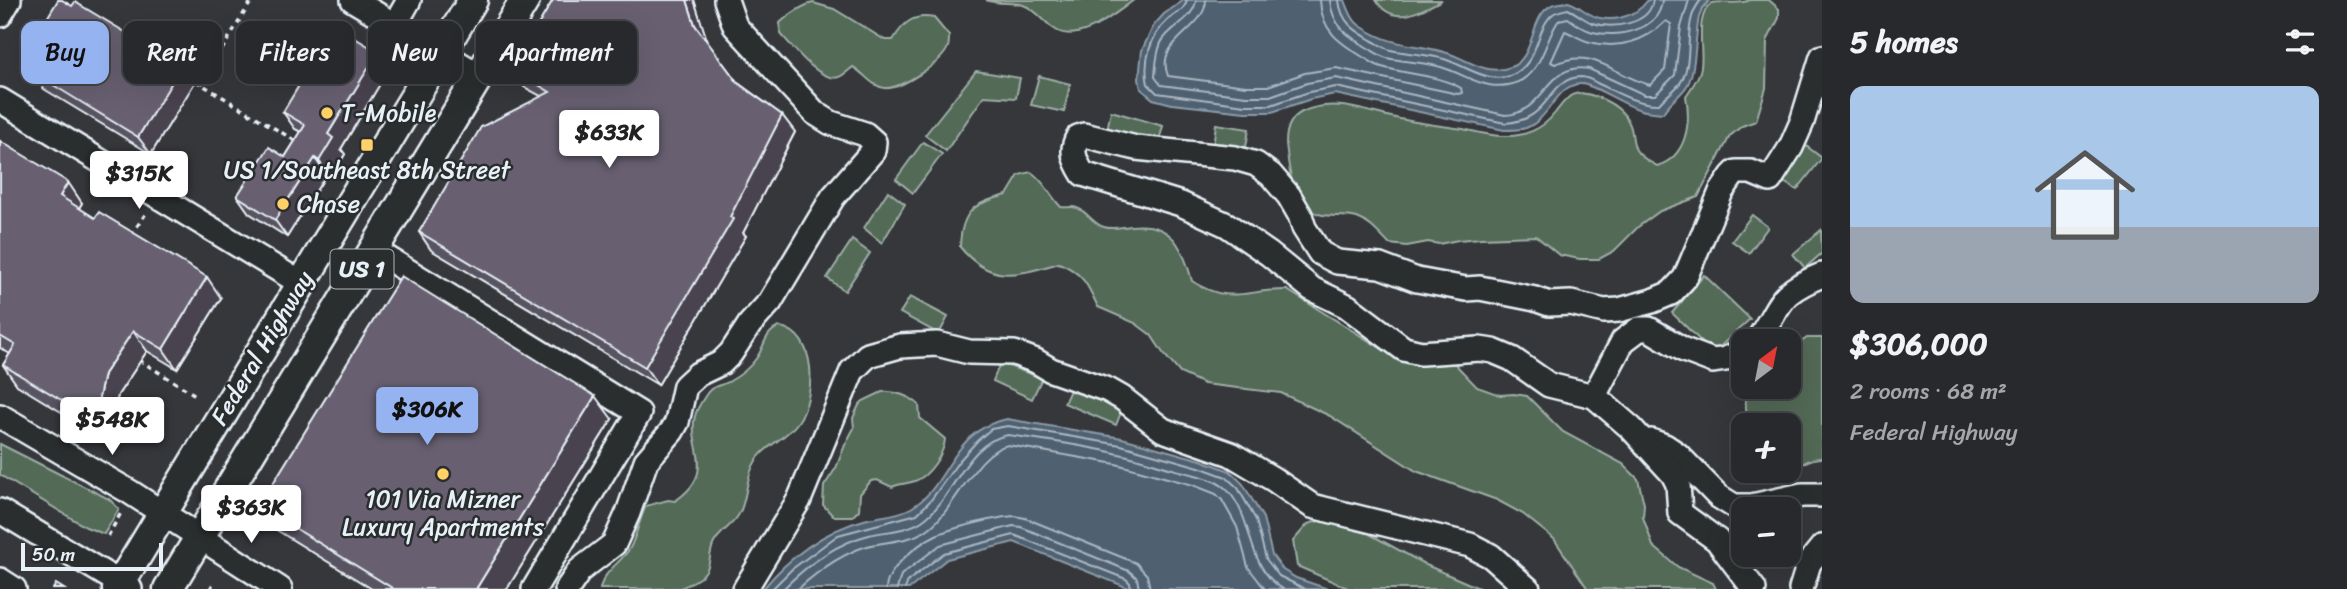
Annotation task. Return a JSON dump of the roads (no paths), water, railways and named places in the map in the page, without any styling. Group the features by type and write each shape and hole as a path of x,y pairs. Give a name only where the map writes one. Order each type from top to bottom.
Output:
{"main road":[{"name":"Federal Highway","path":"513,21 525,0"},
{"name":"Federal Highway","path":"459,21 470,1"},
{"name":"Federal Highway","path":"168,589 476,83"},
{"name":"Federal Highway","path":"122,587 162,513 423,84"}],"street":[{"path":"0,15 9,0"},
{"path":"353,0 388,21"},
{"path":"397,21 409,0"},
{"path":"567,589 580,570 614,544 646,461 677,422 685,386 698,373 721,363 731,353 750,324 770,302 833,198 873,151 874,142 864,134 831,123 803,100 735,26 726,0"},
{"path":"1754,589 1717,540 1680,513 1678,484 1673,474 1594,396 1549,385 1512,359 1493,351 1479,349 1421,353 1404,349 1347,306 1311,289 1269,254 1227,225 1181,204 1083,174 1075,160 1075,143 1078,137 1092,135 1136,148 1235,158 1256,164 1271,174 1289,196 1304,228 1320,253 1337,262 1380,266 1417,280 1466,289 1480,288 1549,304 1571,303 1611,310 1663,298 1679,285 1685,278 1721,192 1736,172 1751,172 1770,180 1791,147 1802,122 1822,57"},
{"path":"0,100 302,284"},
{"path":"374,250 639,413 534,589"},
{"path":"1764,329 1787,292 1822,275"},
{"path":"1594,396 1623,341 1639,329 1648,329 1684,350 1713,361 1731,357"},
{"path":"745,589 799,500 852,371 868,355 886,349 925,344 937,344 969,352 1014,353 1036,361 1051,370 1122,398 1163,430 1231,454 1312,506 1471,545 1501,564 1528,589"},
{"path":"0,416 162,513 280,589"},
{"path":"1640,439 1665,446 1677,454 1718,496 1734,506 1752,506 1802,495 1822,495"},
{"path":"0,511 122,587"},
{"path":"1801,589 1809,563 1822,547"},
{"path":"0,580 14,589"}],"water":[{"path":"1184,0 1345,0 1356,22 1383,38 1444,52 1493,70 1511,67 1519,62 1525,55 1539,18 1554,4 1568,2 1596,17 1612,19 1629,15 1648,0 1710,0 1699,17 1693,69 1688,84 1663,113 1634,108 1592,87 1580,84 1565,90 1534,124 1523,129 1504,130 1335,94 1272,112 1245,112 1172,104 1153,99 1141,89 1139,79 1142,50 1154,25"},
{"path":"1007,419 1122,438 1230,471 1243,484 1263,518 1272,555 1283,570 1296,578 1328,589 1131,589 1014,542 947,559 909,589 763,589 796,556 821,538 864,520 900,513 911,508 924,498 973,434 988,425"}],"place":[{"name":"T-Mobile","path":"327,113"},
{"name":"US 1/Southeast 8th Street","path":"367,145"},
{"name":"Chase","path":"283,204"},
{"name":"101 Via Mizner Luxury Apartments","path":"443,474"}]}
